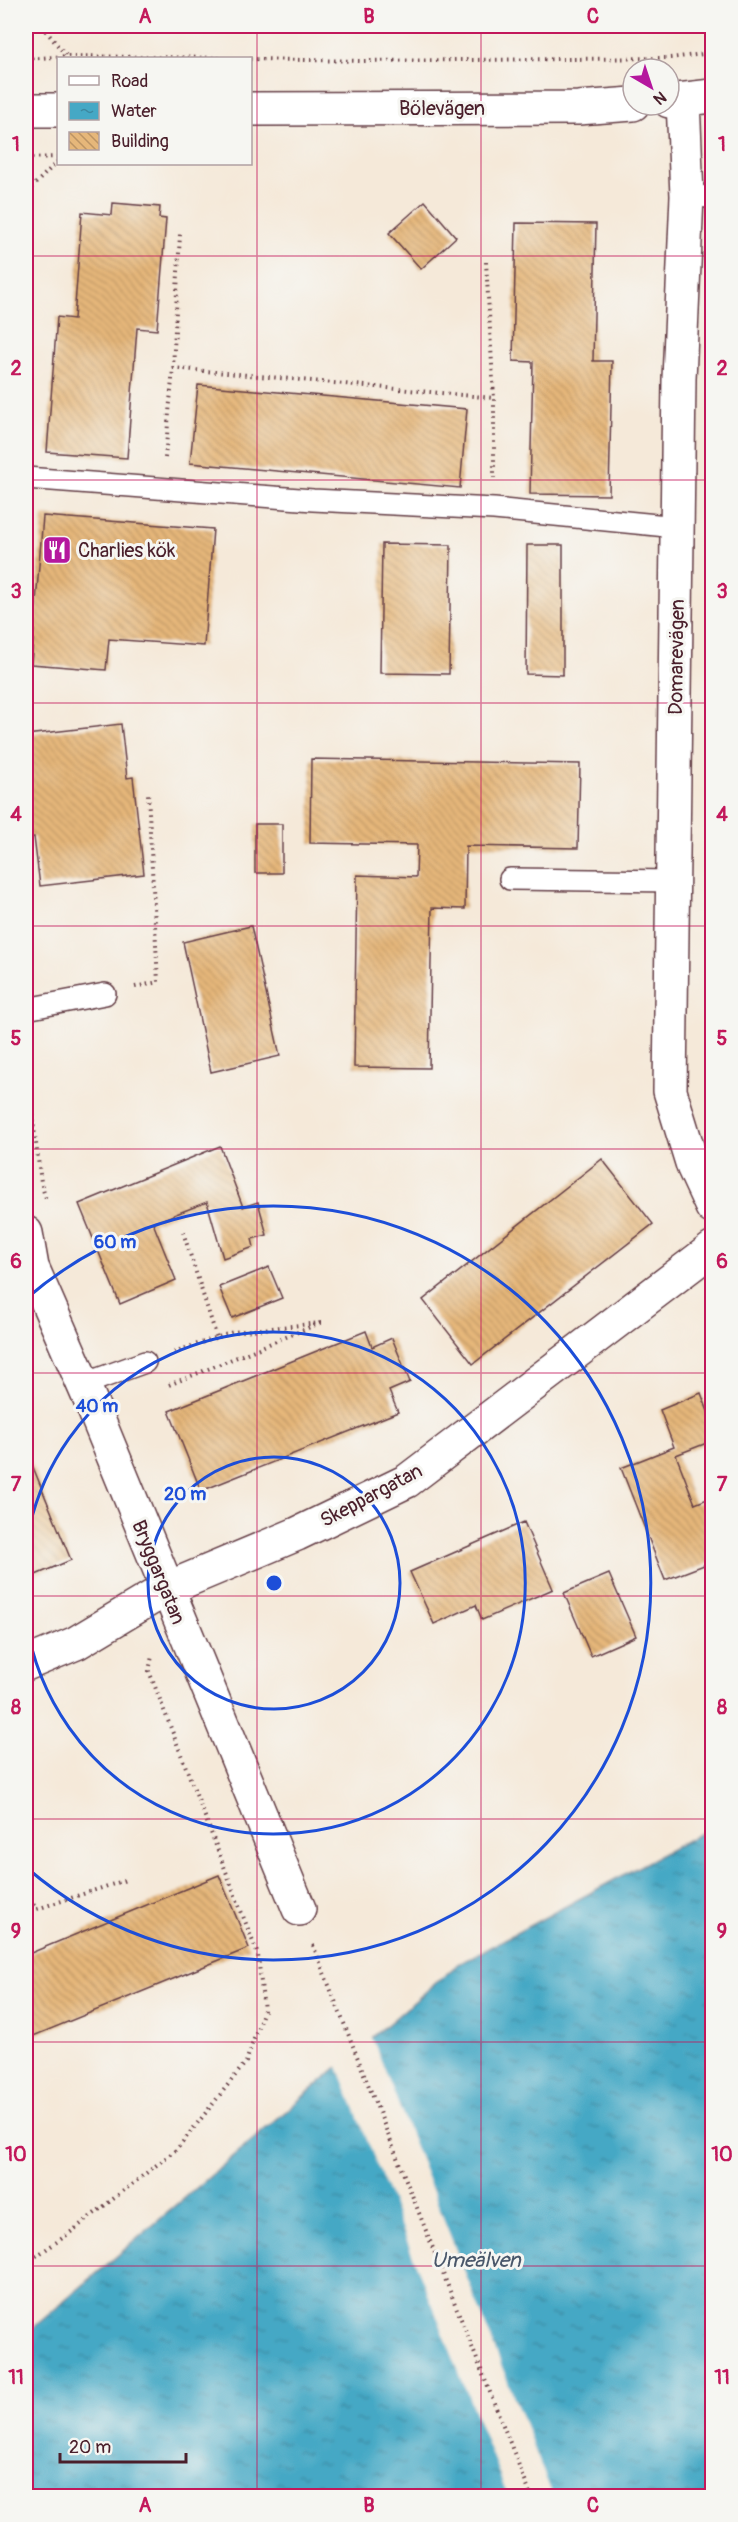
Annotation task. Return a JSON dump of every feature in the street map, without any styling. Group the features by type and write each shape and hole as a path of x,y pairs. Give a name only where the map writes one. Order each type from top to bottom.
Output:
{"street":[{"name":"Domarevägen","path":"688,99 700,197 680,379 670,1091 693,1166 712,1207"},
{"name":"Bölevägen","path":"252,109 578,108 621,105"},
{"path":"26,110 57,110"},
{"name":"Bryggargatan","path":"26,1233 29,1268 84,1384 299,1910"},
{"name":"Skeppargatan","path":"26,1664 75,1643 166,1589 297,1534 407,1481 712,1249"}],"lane":[{"path":"26,478 313,500 494,509 677,528"},
{"path":"510,879 673,881"},
{"path":"26,1009 105,994"},
{"path":"84,1384 145,1362"}],"path":[{"path":"42,26 68,57"},
{"path":"252,59 363,61 670,58 712,53"},
{"path":"26,59 57,58"},
{"path":"26,158 57,159"},
{"path":"26,205 32,188 57,160"},
{"path":"162,489 180,234"},
{"path":"486,262 494,398 494,509"},
{"path":"172,368 494,398"},
{"path":"105,994 158,982 148,793"},
{"path":"183,1232 217,1338"},
{"path":"145,1362 233,1332 320,1323 168,1386"},
{"path":"26,2264 177,2149 246,2062 264,2010 258,1956 149,1671 154,1648"},
{"path":"26,1895 37,1909 126,1880"},
{"path":"299,1910 531,2496"}],"water":[{"name":"Umeälven","path":"712,1827 712,2496 26,2496 26,2334 457,1965"}],"pier":[{"path":"371,2035 553,2496 508,2496 337,2064"}],"building":[{"path":"425,201 456,237 421,269 389,233"},
{"path":"113,203 160,207 159,218 166,219 157,330 137,328 127,458 47,452 57,317 74,319 82,212 112,215"},
{"path":"516,223 596,224 593,361 612,361 609,495 530,494 533,362 513,361"},
{"path":"198,385 467,409 460,488 190,463"},
{"path":"43,516 213,529 204,646 109,639 106,670 31,664"},
{"path":"382,544 451,545 449,674 380,673"},
{"path":"527,545 563,545 563,675 526,674"},
{"path":"121,724 127,778 133,777 144,874 40,886 34,837 27,837 26,807 31,807 26,735"},
{"path":"311,759 580,764 578,848 466,846 465,909 432,908 429,1068 354,1067 357,875 416,877 417,845 310,843"},
{"path":"255,824 282,824 282,873 255,873"},
{"path":"251,926 280,1056 211,1072 183,942"},
{"path":"220,1146 243,1207 258,1202 267,1235 252,1239 254,1247 223,1258 207,1202 153,1223 176,1280 120,1304 79,1204"},
{"path":"602,1159 653,1224 473,1364 423,1300"},
{"path":"269,1267 282,1298 232,1318 219,1287"},
{"path":"366,1331 372,1347 392,1338 410,1382 389,1391 398,1412 201,1491 169,1411"},
{"path":"701,1393 712,1422 712,1441 676,1455 695,1504 712,1497 712,1562 665,1580 621,1468 674,1447 660,1410"},
{"path":"26,1450 71,1560 26,1579"},
{"path":"524,1522 553,1589 482,1620 476,1605 434,1624 410,1572"},
{"path":"609,1574 636,1636 591,1656 564,1593"},
{"path":"219,1875 249,1948 26,2039 26,1955"}],"place":[{"name":"Charlies kök","path":"57,550"}]}
